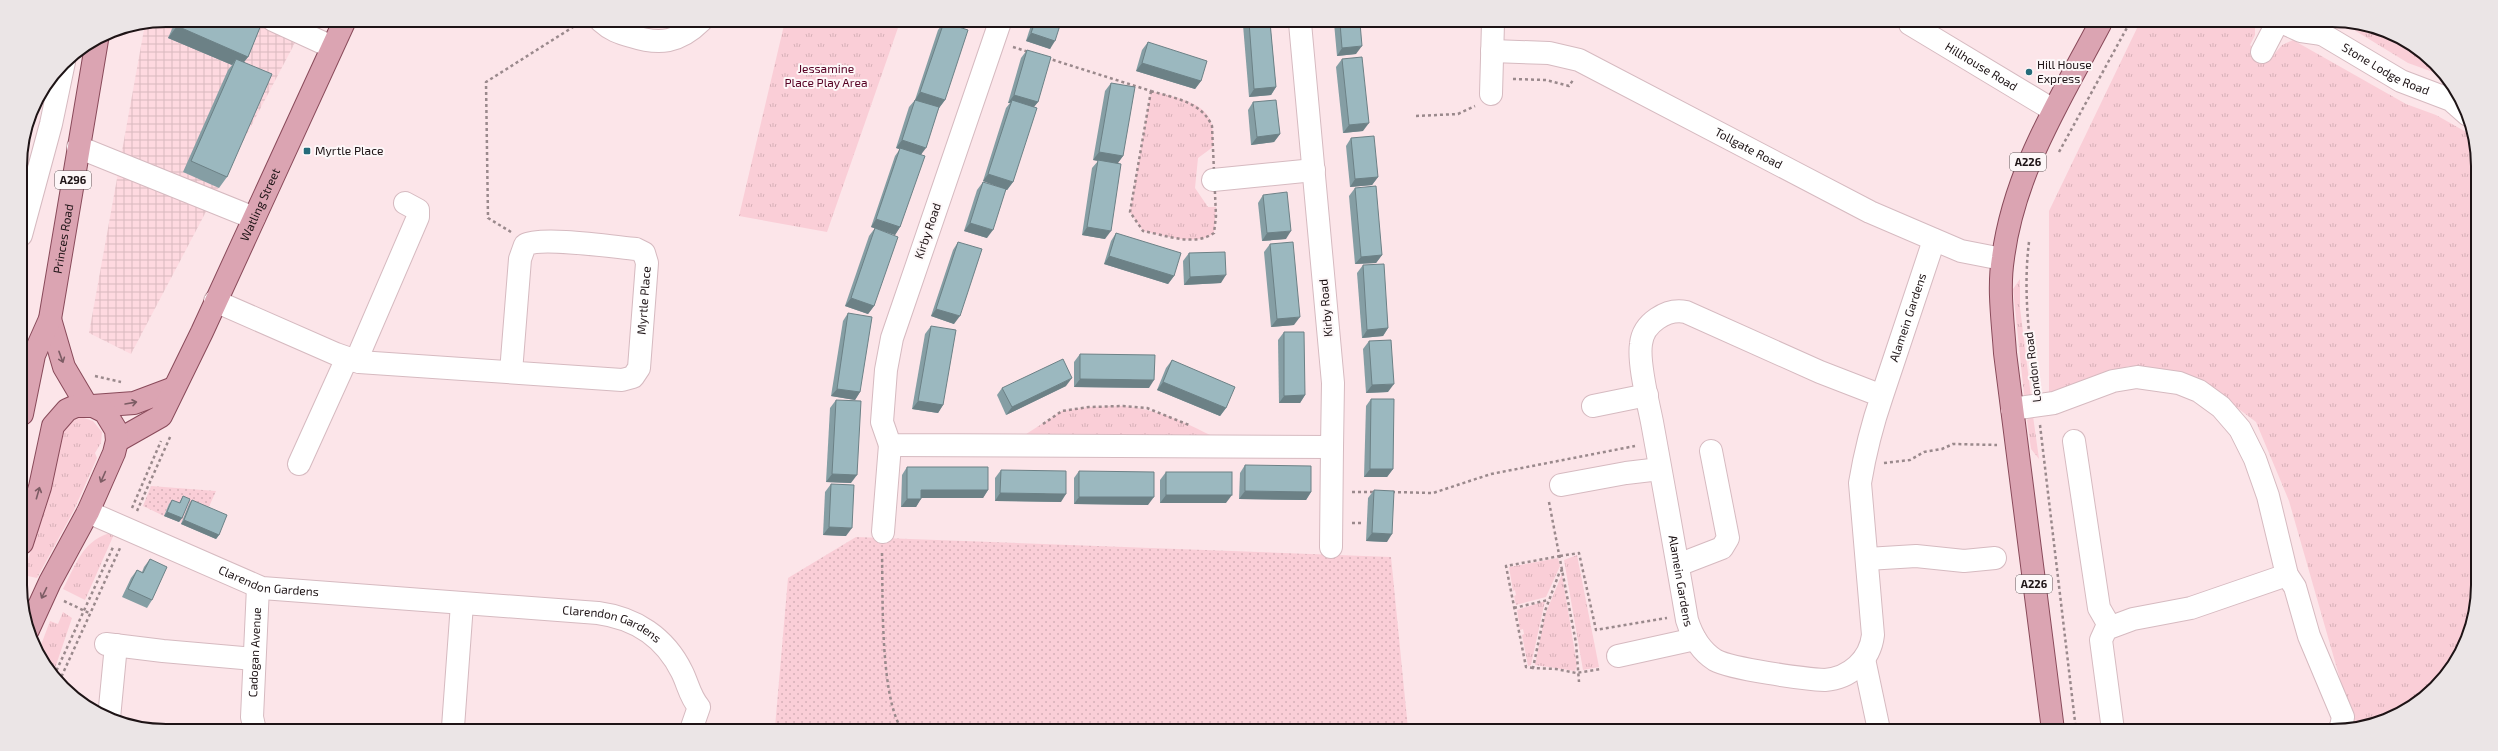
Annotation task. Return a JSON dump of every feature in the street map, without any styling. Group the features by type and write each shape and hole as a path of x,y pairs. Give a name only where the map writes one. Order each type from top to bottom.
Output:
{"main road":[{"name":"Watling Street","path":"117,441 161,416 342,27"},
{"name":"A226","path":"2052,724 2012,409 2002,311 2002,259 2010,216 2022,176 2053,110 2098,27"},
{"name":"Princes Road","path":"27,389 34,355 50,319 96,47"},
{"name":"Princes Road","path":"50,319 64,367 90,406"},
{"path":"27,527 40,487 53,426 67,410 76,406 134,403 174,388"},
{"path":"32,621 50,582 88,512 112,457 117,441 112,420 105,412 90,406"}],"street":[{"path":"288,27 332,48"},
{"path":"608,27 611,30 651,43 670,41 693,30 696,27"},
{"name":"Kirby Road","path":"1300,27 1333,383 1331,547"},
{"path":"1485,98 1492,51 1493,27"},
{"name":"Hillhouse Road","path":"1915,27 2053,110"},
{"path":"2262,52 2275,27"},
{"name":"Stone Lodge Road","path":"2292,27 2301,31 2318,29 2401,81 2452,97"},
{"name":"Kirby Road","path":"883,532 890,445 882,422 886,370 892,338 997,31"},
{"name":"Tollgate Road","path":"1492,51 1549,53 1579,60 1836,194 1934,240 1979,257 2002,259"},
{"path":"27,213 51,124 61,76"},
{"path":"78,147 254,218"},
{"path":"1213,180 1314,170"},
{"path":"299,464 352,360 418,217 418,210 405,203"},
{"name":"Alamein Gardens","path":"1882,396 1820,372 1706,319 1679,311 1668,312 1657,318 1641,341 1647,395 1687,620 1696,639 1708,654 1719,662 1816,680 1829,680 1845,675 1864,659 1869,651 1873,635 1860,483 1864,461 1882,396 1934,240"},
{"name":"Myrtle Place","path":"215,301 352,360 622,380 633,377 639,368 647,263 644,253 636,249 539,242 528,243"},
{"path":"511,372 521,253 528,243"},
{"path":"2012,409 2072,399 2102,385 2137,377 2179,383 2212,399 2232,418 2246,439 2255,459 2268,496 2287,575 2294,587 2309,636 2329,679 2343,717 2342,724"},
{"path":"1594,406 1647,395"},
{"path":"2074,441 2099,608 2110,627"},
{"path":"890,445 1332,447"},
{"path":"1678,564 1722,548 1726,544 1728,538 1711,451"},
{"path":"1554,489 1626,473 1660,469"},
{"name":"Clarendon Gardens","path":"88,512 258,587 462,604 598,613 634,622 659,640 680,668 692,700 699,707 693,724"},
{"path":"1867,559 1916,556 1964,561 1995,558"},
{"path":"2112,724 2101,640 2103,633 2110,627 2133,619 2191,608 2287,575"},
{"name":"Cadogan Avenue","path":"253,722 254,659 258,587"},
{"path":"453,724 462,604"},
{"path":"1613,662 1696,639"},
{"path":"109,711 111,645 254,659"},
{"path":"1864,659 1878,724"}],"path":[{"path":"528,243 488,218 486,82 573,27"},
{"path":"2057,156 2127,27"},
{"path":"997,31 1035,54"},
{"path":"1042,56 1190,103 1208,115 1212,126 1213,180 1216,216 1214,233 1207,238 1193,240 1143,231 1135,222 1130,212 1151,91"},
{"path":"1511,79 1546,80 1569,86 1574,78"},
{"path":"1416,116 1460,114 1485,98"},
{"name":"London Road","path":"2030,234 2026,268 2026,314 2075,724"},
{"path":"90,372 95,376 116,381"},
{"path":"1036,428 1062,411 1089,407 1123,406 1147,408 1191,425"},
{"path":"1879,462 1910,460 1923,452 1942,449 1953,444 1999,445"},
{"path":"1390,492 1433,493 1491,474 1636,446"},
{"path":"1554,489 1560,556 1579,662 1579,682"},
{"path":"1347,492 1378,492"},
{"path":"883,532 884,634 891,703 899,724"},
{"path":"1613,662 1578,673 1556,669 1526,667 1506,566 1579,553 1596,630 1675,617"},
{"path":"1533,668 1538,636 1548,600 1560,571 1563,570"},
{"path":"58,598 89,613"},
{"path":"1514,608 1548,600"},
{"path":"57,670 84,610"}],"shaded area":[{"path":"157,27 303,27 131,354 89,333 144,29"}],"green space":[{"name":"Jessamine Place Play Area","path":"784,27 898,27 827,232 739,216"},
{"path":"2138,27 2255,27 2255,35 2250,45 2270,59 2282,45 2293,40 2406,104 2436,115 2466,132 2470,148 2471,166 2470,603 2460,638 2452,654 2436,677 2409,701 2393,710 2368,719 2352,722 2289,501 2256,422 2199,379 2129,366 2049,393 2049,211"},
{"path":"2351,28 2385,38 2401,46 2416,56 2434,72 2408,63"},
{"path":"1151,91 1190,102 1203,111 1210,120 1213,131 1213,147 1198,158 1195,188 1208,207 1216,207 1214,233 1206,237 1189,240 1143,231 1130,212"},
{"path":"2020,279 2020,308 2031,397 2024,395 2013,289"},
{"path":"1123,406 1165,415 1230,445 1009,445 1062,411 1089,407"},
{"path":"2033,416 2039,459 2031,449 2027,420"},
{"path":"81,417 93,421 102,432 101,443 95,453 97,458 74,510 37,578 27,576 27,563 50,492 63,431 74,420"},
{"path":"151,486 216,491 207,511 189,504 181,524 177,507 169,504 164,516 143,506"},
{"path":"115,532 85,600 63,589 77,561 88,546 104,535"},
{"path":"856,537 1391,557 1408,724 775,724 788,578"},
{"path":"1577,555 1599,667 1583,670 1564,560"},
{"path":"1558,558 1560,566 1546,597 1516,605 1514,596 1516,595 1515,590 1513,591 1509,567"},
{"path":"1562,574 1577,665 1575,671 1535,665 1545,615"},
{"path":"1545,601 1531,665 1528,666 1522,635 1524,634 1523,629 1520,630 1517,610"},
{"path":"63,612 72,618 55,668 41,646 50,621 58,624"}],"building":[{"path":"179,27 260,27 248,57"},
{"path":"942,27 959,27 968,30 945,100 920,92"},
{"path":"1033,27 1059,27 1055,41 1031,33"},
{"path":"1249,27 1270,27 1276,87 1254,89"},
{"path":"1340,27 1360,27 1362,46 1342,48"},
{"path":"1148,42 1207,61 1201,81 1142,63"},
{"path":"1027,50 1051,57 1038,102 1014,95"},
{"path":"1362,57 1369,123 1349,125 1342,59"},
{"path":"236,59 272,74 227,177 191,161"},
{"path":"1111,83 1135,87 1123,156 1099,152"},
{"path":"915,100 939,107 926,148 902,140"},
{"path":"1012,100 1037,108 1013,182 988,174"},
{"path":"1276,100 1280,134 1257,137 1253,102"},
{"path":"1374,136 1378,177 1355,179 1351,138"},
{"path":"900,148 925,156 900,227 876,219"},
{"path":"1098,160 1121,164 1111,231 1087,227"},
{"path":"983,182 1006,189 993,230 970,223"},
{"path":"1376,186 1382,255 1361,257 1355,188"},
{"path":"1287,192 1291,231 1267,233 1263,195"},
{"path":"875,228 898,237 874,306 851,298"},
{"path":"1116,233 1181,253 1174,276 1109,256"},
{"path":"958,242 982,249 960,316 936,309"},
{"path":"1293,242 1300,317 1277,319 1270,244"},
{"path":"1225,252 1226,275 1190,277 1189,253"},
{"path":"1384,264 1388,328 1367,330 1363,265"},
{"path":"848,313 872,317 860,392 837,389"},
{"path":"931,326 956,330 943,405 918,401"},
{"path":"1284,332 1304,332 1305,395 1284,396"},
{"path":"1391,340 1394,384 1372,385 1369,341"},
{"path":"1080,354 1155,355 1154,380 1080,379"},
{"path":"1063,359 1072,378 1012,407 1002,388"},
{"path":"1172,360 1235,387 1226,408 1163,382"},
{"path":"1371,399 1394,399 1393,469 1370,469"},
{"path":"836,400 861,401 857,475 832,474"},
{"path":"1245,465 1311,466 1311,492 1245,491"},
{"path":"907,467 988,467 988,490 921,490 921,499 907,499"},
{"path":"1001,470 1066,471 1066,494 1000,493"},
{"path":"1079,471 1154,472 1154,497 1079,497"},
{"path":"1166,472 1232,472 1232,495 1166,495"},
{"path":"831,484 854,485 852,528 829,527"},
{"path":"1374,490 1394,491 1392,534 1372,533"},
{"path":"183,496 190,499 182,518 167,512 172,500 180,503"},
{"path":"192,500 227,515 219,535 184,520"},
{"path":"150,559 167,567 152,600 128,589 137,570 143,573"}],"place":[{"name":"Hill House Express","path":"2029,72"},
{"name":"Myrtle Place","path":"307,151"}]}
